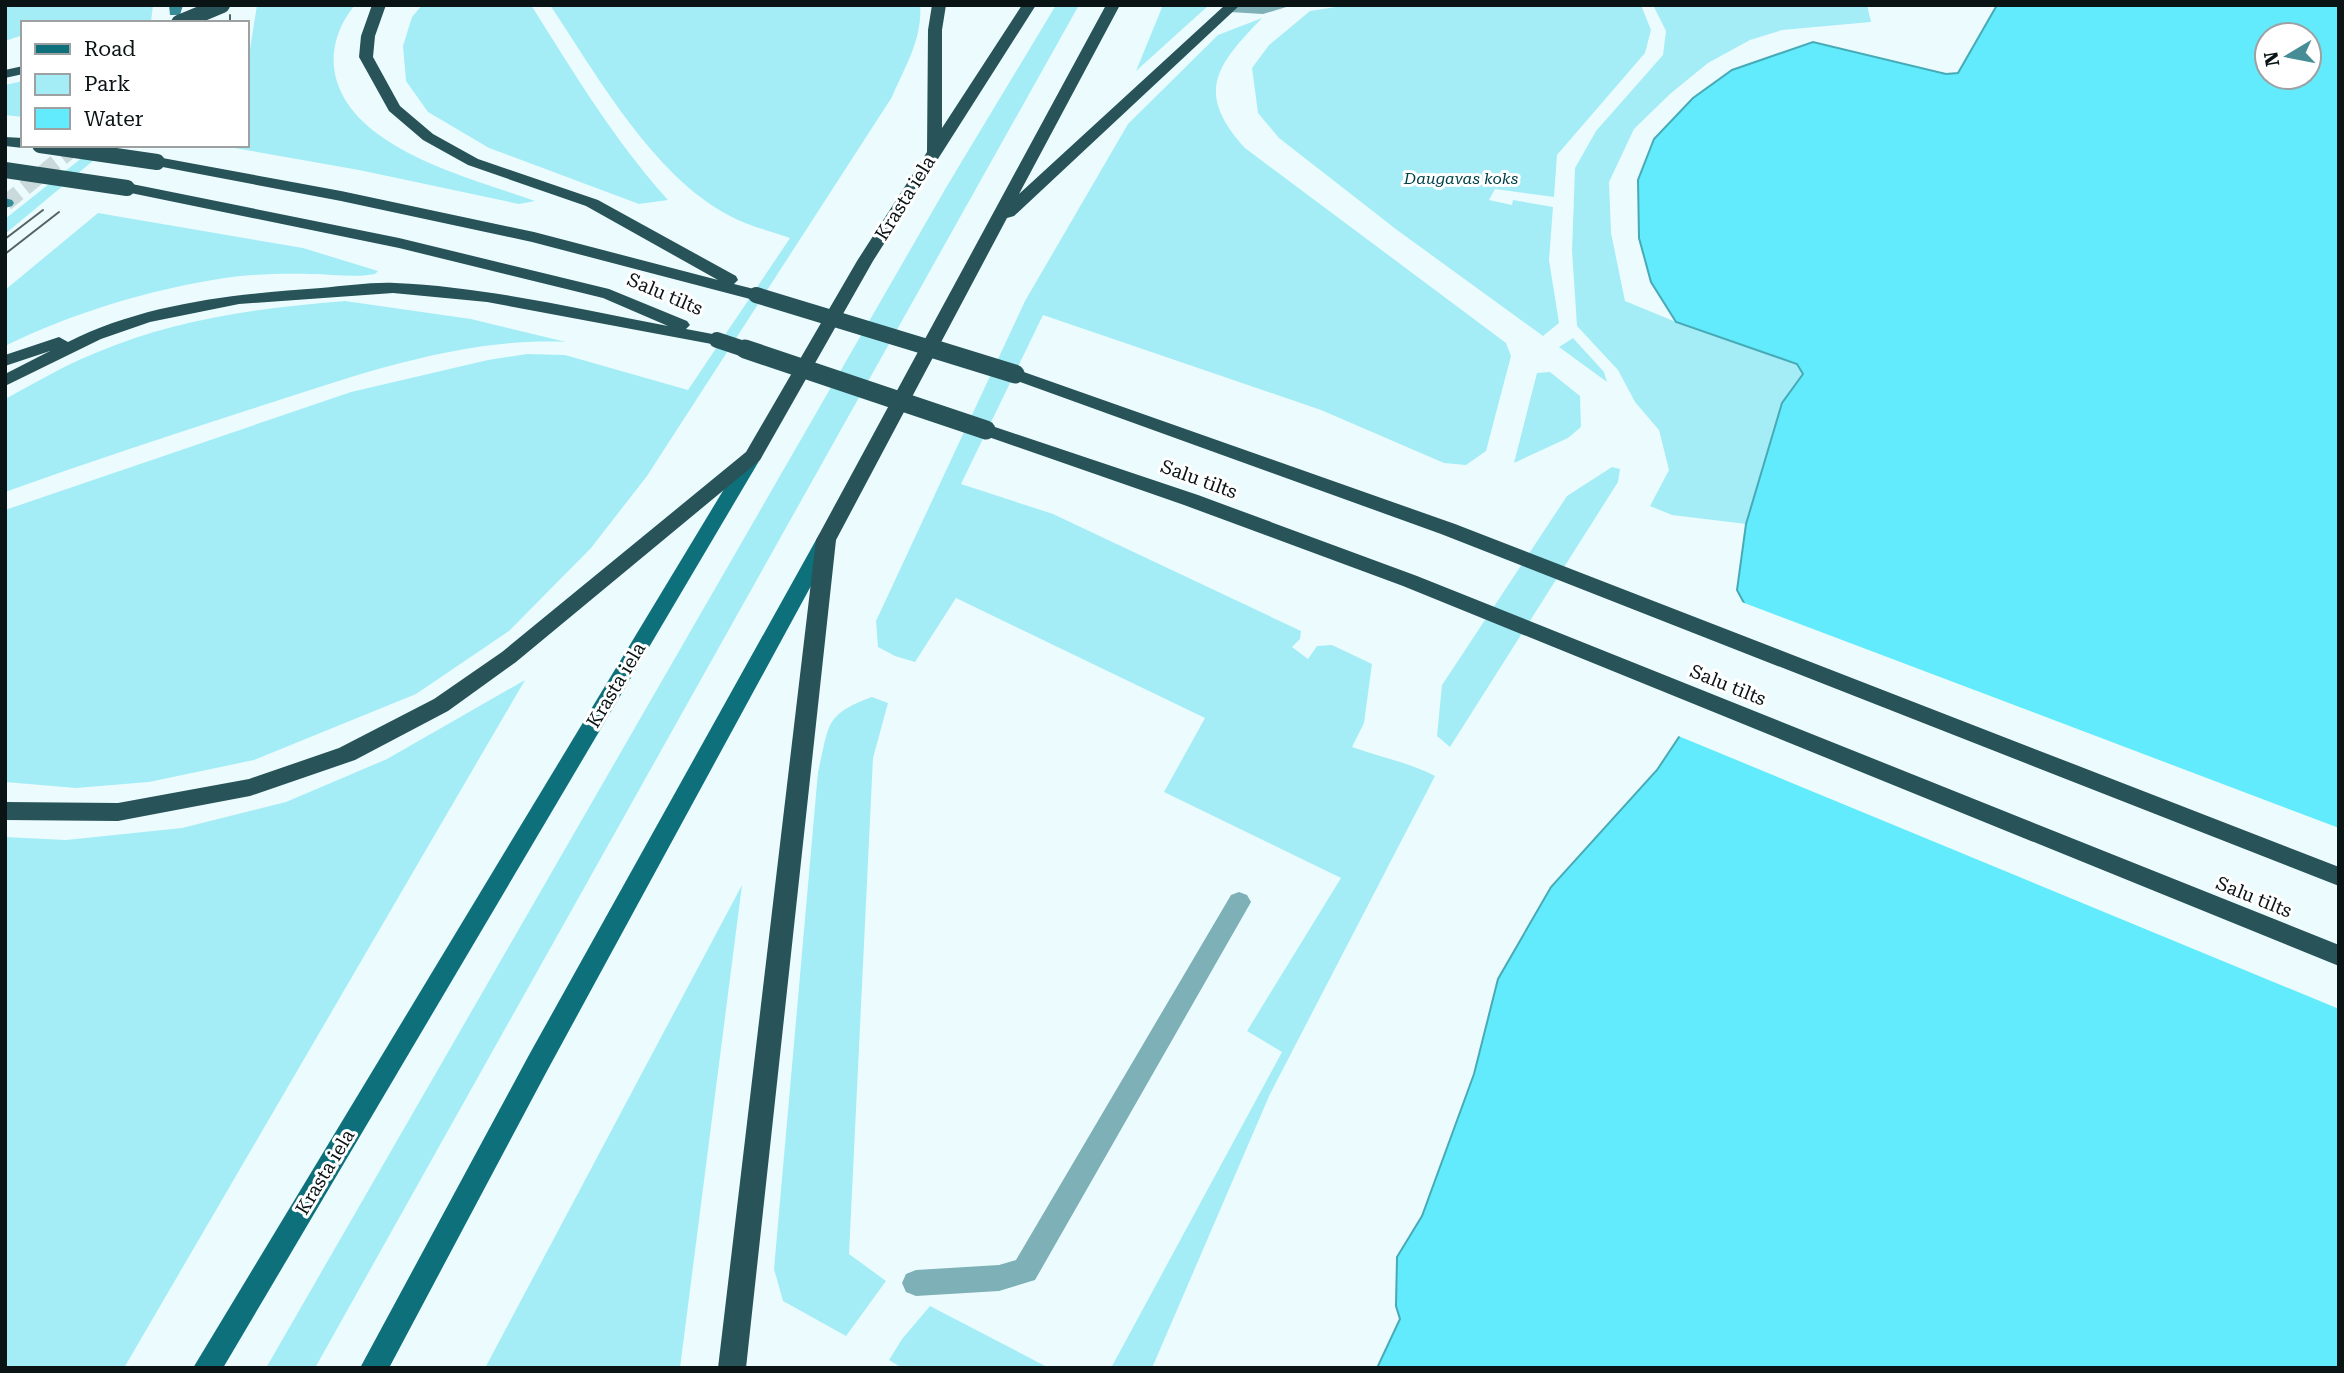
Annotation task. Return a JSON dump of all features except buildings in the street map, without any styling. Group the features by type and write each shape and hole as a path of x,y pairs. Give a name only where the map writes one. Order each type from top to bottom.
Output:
{"highway":[{"path":"177,13 222,5"},
{"path":"379,5 368,36 366,57 394,108 428,136 473,162 592,203 756,295"},
{"path":"374,24 394,5"},
{"path":"934,152 935,30 939,5"},
{"name":"Krasta iela","path":"753,456 865,261 1028,5"},
{"path":"732,1368 826,540 1113,5"},
{"path":"996,224 1231,7"},
{"name":"Salu tilts","path":"54,147 158,162 341,196 534,237 756,295 1015,374 1448,529 2339,877"},
{"name":"Salu tilts","path":"5,170 127,188 399,243 608,294 717,340 1191,499 1410,581 2339,956"},
{"path":"5,361 56,342 95,335 146,318 239,299 393,288 486,297 717,340"},
{"path":"5,381 95,335"},
{"path":"5,811 118,812 250,787 347,754 441,705 509,657 753,456"}],"main road":[{"name":"Krasta iela","path":"207,1368 753,456"},
{"path":"374,1368 531,1075 826,540"}],"street":[{"path":"1231,7 1263,10 1286,5"},
{"path":"916,1283 999,1278 1025,1271 1239,902"}],"green space":[{"path":"5,5 153,5 151,21 21,21 21,36 5,41"},
{"path":"257,5 355,5 344,20 337,37 334,65 346,100 364,123 389,142 417,157 448,171 535,201 519,204 359,170 228,147 248,147 248,62"},
{"path":"422,5 531,5 612,130 668,200 639,204 489,148 428,112 406,81 403,46 412,17"},
{"path":"550,5 920,5 920,17 916,41 892,97 647,476 591,548 509,631 416,694 254,760 149,782 76,788 5,782 5,510 351,392 488,360 527,354 565,355 688,390 790,238 730,216 702,198 676,176 629,122"},
{"path":"1056,5 1079,5 315,1368 266,1368 947,186"},
{"path":"1163,5 1209,5 1136,71"},
{"name":"Daugavas koks","path":"1349,5 1641,5 1651,30 1645,53 1557,155 1554,197 1495,189 1489,200 1512,205 1513,200 1553,207 1549,260 1559,323 1543,336 1397,230 1279,138 1258,113 1252,68 1269,45 1310,11"},
{"path":"1653,5 1867,5 1871,22 1782,30 1750,40 1708,63 1670,94 1634,129 1609,182 1611,233 1625,301 1676,322 1797,364 1804,374 1746,524 1672,515 1650,506 1669,470 1659,430 1635,402 1618,370 1577,326 1572,251 1575,168 1596,131 1663,55 1666,31"},
{"path":"1262,18 1233,50 1223,65 1218,80 1216,95 1220,111 1229,128 1245,148 1506,343 1511,356 1486,451 1466,465 1444,463 1321,410 1043,315 961,484 1053,514 1301,631 1300,639 1292,647 1308,659 1317,646 1332,645 1372,664 1364,723 1352,747 1435,776 1270,1094 1152,1368 1111,1368 1282,1052 1247,1031 1341,878 1164,792 1205,718 956,598 915,662 878,647 876,621 1025,301 1128,124 1218,35"},
{"path":"21,81 21,117 5,115 5,85"},
{"path":"95,147 110,147 5,234 5,219"},
{"path":"98,213 303,248 378,271 375,274 359,276 257,275 197,283 112,304 57,323 5,346 5,290"},
{"path":"345,301 471,319 566,342 490,345 377,369 5,492 7,398 82,359 154,332 216,317"},
{"path":"1573,338 1604,372 1607,382 1559,347"},
{"path":"1550,372 1580,396 1581,427 1568,438 1514,463 1537,373"},
{"path":"1612,467 1620,469 1618,482 1450,747 1437,736 1442,685 1567,496"},
{"path":"525,680 124,1368 5,1368 5,837 66,840 182,828 286,802 387,759"},
{"path":"872,697 888,703 873,758 849,1254 886,1281 846,1336 783,1301 774,1269 818,772 831,724 845,710"},
{"path":"742,885 680,1368 485,1368"},
{"path":"930,1306 1049,1368 902,1368 889,1360 902,1339"}],"water":[{"path":"1997,5 2339,5 2339,1368 1377,1368 1400,1319 1396,1306 1397,1257 1422,1216 1474,1074 1498,979 1551,887 1657,770 1679,737 1744,603 1737,590 1746,524 1782,403 1803,374 1797,364 1676,322 1651,282 1639,238 1638,180 1654,139 1693,98 1732,70 1813,42 1946,74 1958,73"}],"pier":[{"path":"1739,601 2339,828 2339,1009 1676,735"}],"tunnel":[{"path":"6,203 75,147"}],"tram line":[{"path":"230,15 230,21"},
{"path":"5,239 43,210"},
{"path":"5,254 59,212"}]}
